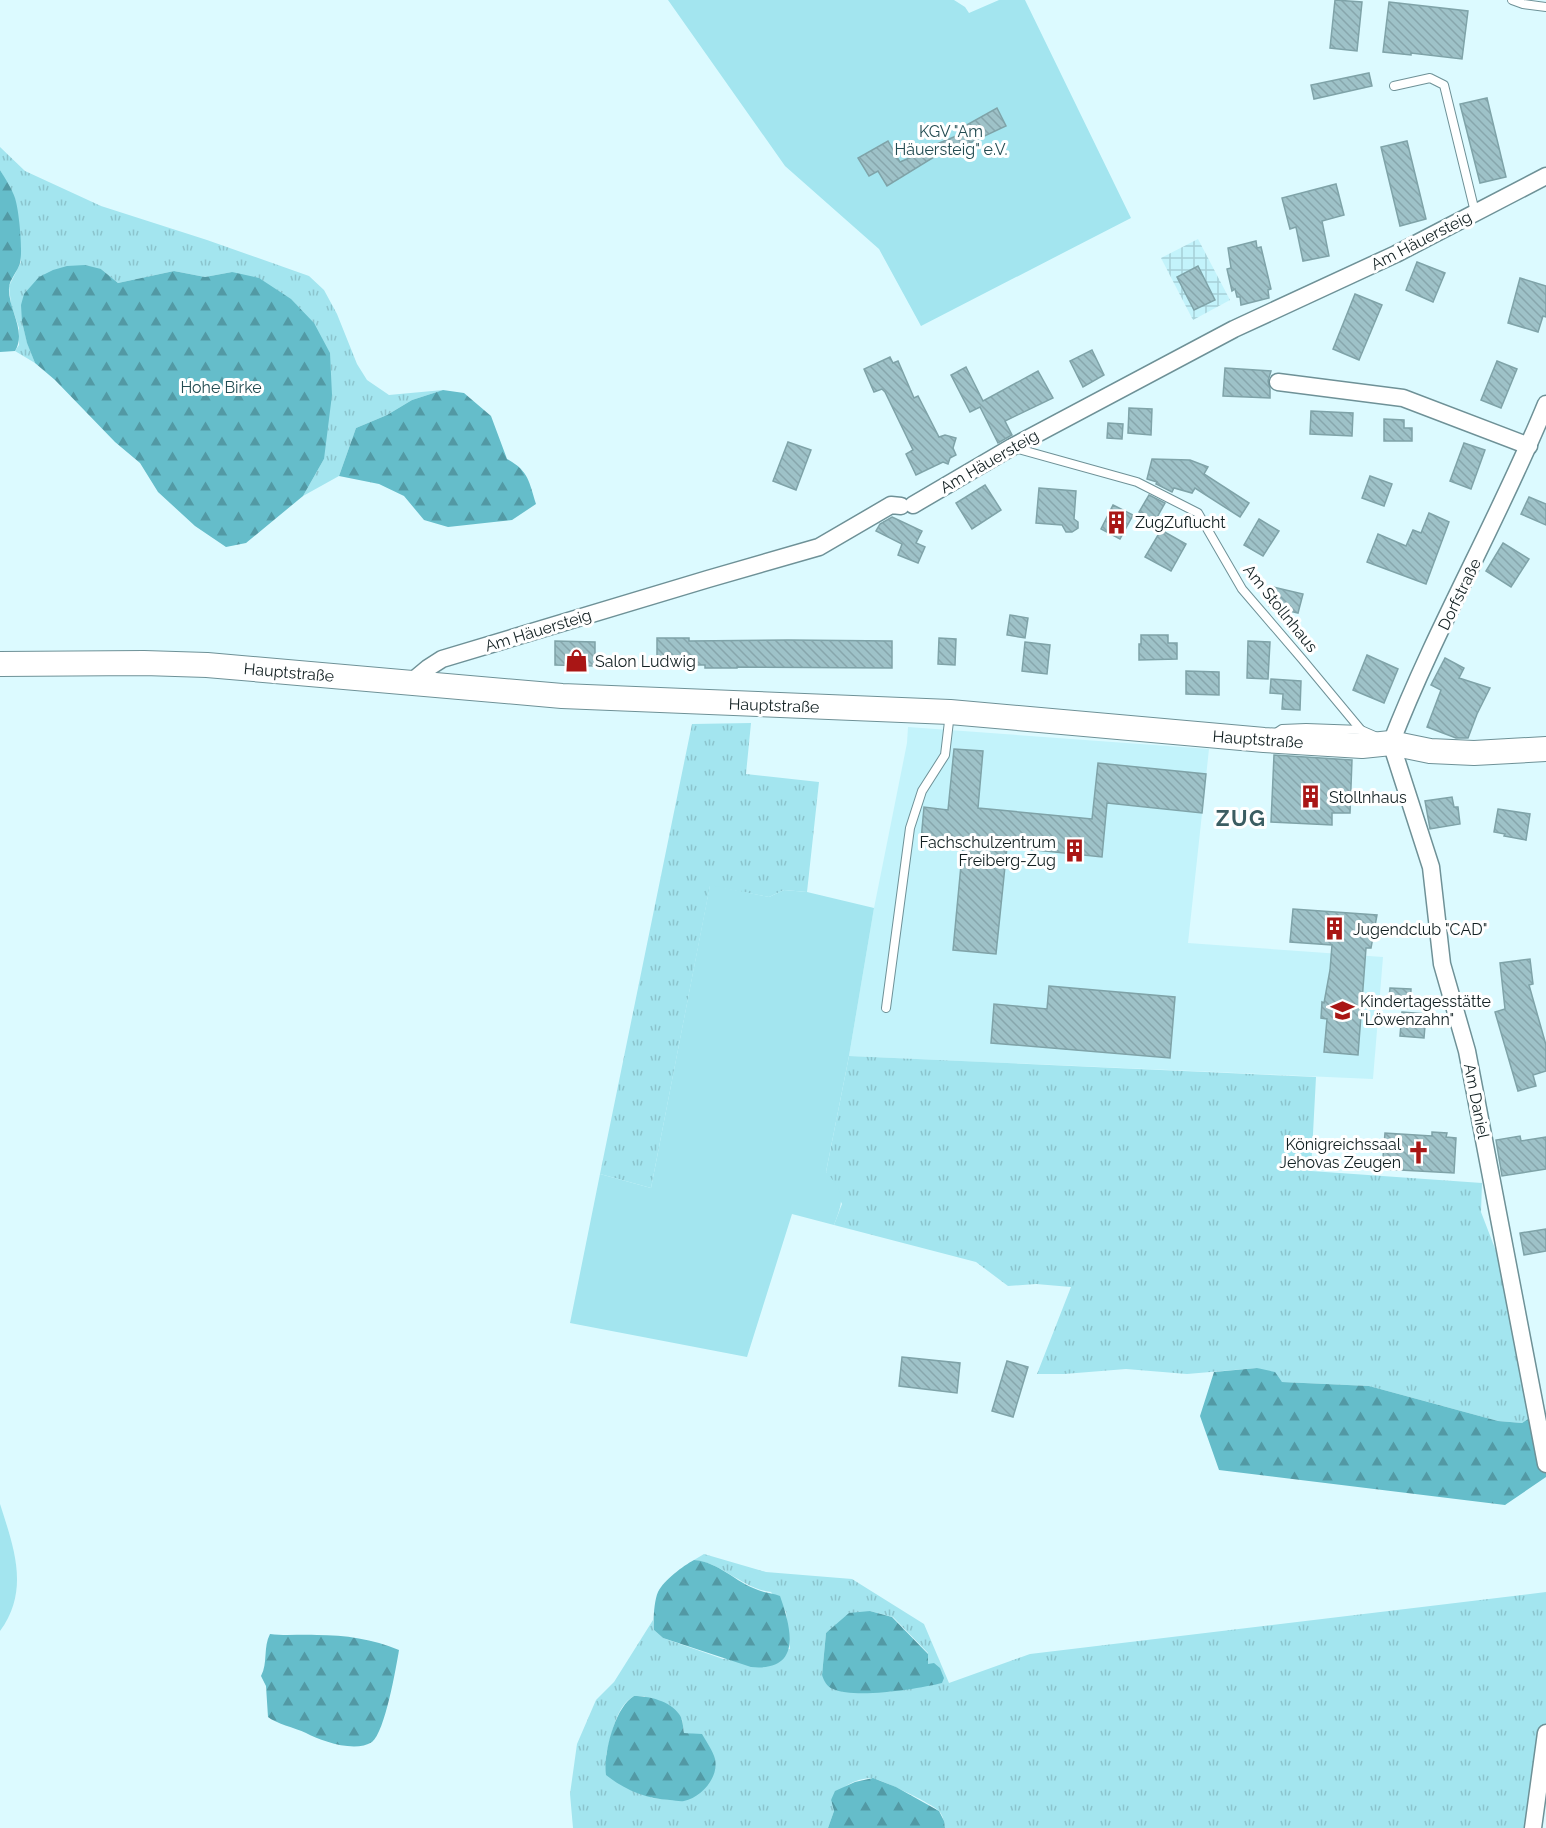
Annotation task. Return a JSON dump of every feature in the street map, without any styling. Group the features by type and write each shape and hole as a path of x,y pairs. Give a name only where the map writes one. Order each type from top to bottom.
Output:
{"street":[{"name":"Am Häuersteig","path":"410,683 442,659 819,548 891,505 907,506 1012,447 1234,329 1396,254 1546,177"},
{"path":"1278,382 1403,398 1529,446"},
{"name":"Dorfstraße","path":"1391,743 1421,672 1529,446 1546,404"},
{"name":"Hauptstraße","path":"0,664 207,665 572,696 950,712 1264,740 1362,746 1391,743 1430,751 1474,753 1546,749"},
{"name":"Am Daniel","path":"1391,743 1431,867 1442,964 1467,1051 1546,1464"},
{"path":"1533,1828 1546,1733"}],"lane":[{"path":"1512,0 1546,7"},
{"path":"1394,86 1430,78 1444,86 1475,212"},
{"name":"Am Stollnhaus","path":"1012,447 1137,482 1198,513 1242,589 1361,730"},
{"path":"886,1008 910,828 921,791 945,755 950,712"},
{"path":"1264,740 1282,729 1306,728 1361,730 1391,743"}],"shaded area":[{"path":"1198,239 1230,300 1193,320 1161,258"},
{"path":"908,727 1209,749 1188,943 1383,957 1373,1079 849,1056 874,908 907,743"}],"green space":[{"name":"KGV \"Am Häuersteig\" e.V.","path":"668,0 954,0 965,7 969,13 999,0 1025,0 1131,218 921,326 879,249 785,166"},
{"path":"0,147 25,171 101,206 309,276 324,290 337,314 357,364 367,380 389,395 443,390 412,400 387,415 356,428 339,476 303,496 324,459 232,272 205,277 174,271 118,283 101,269 22,322 35,363 15,351 19,345 19,328 11,304 9,286 21,262 15,199 0,170"},
{"path":"0,170 15,198 21,249 20,263 9,288 18,328 18,343 15,351 0,352"},
{"name":"Hohe Birke","path":"85,265 101,269 118,283 174,271 205,277 232,272 259,278 291,299 314,323 330,353 332,395 324,459 303,496 246,543 226,547 195,526 158,492 140,463 115,442 55,380 35,363 22,322 21,305 24,294 39,277 53,270"},
{"path":"443,390 464,393 491,416 507,459 520,468 530,483 536,504 512,520 448,527 424,520 404,496 379,484 339,476 356,428 387,415 412,400"},
{"path":"751,723 746,774 819,782 807,892 784,890 769,897 710,886 651,1188 600,1174 692,724"},
{"path":"710,885 769,897 784,890 807,892 874,908 849,1056 826,1172 840,1191 840,1209 834,1225 792,1214 747,1357 570,1323 600,1174 651,1188"},
{"path":"849,1056 1316,1077 1311,1171 1482,1183 1481,1212 1499,1259 1531,1417 1522,1423 1498,1421 1369,1386 1282,1382 1257,1368 1187,1374 1126,1369 1037,1374 1071,1287 1036,1284 1008,1286 976,1262 834,1225 842,1204 826,1172"},
{"path":"1257,1368 1275,1372 1282,1382 1369,1386 1498,1421 1522,1423 1531,1417 1546,1468 1546,1477 1505,1505 1219,1470 1200,1416 1214,1372"},
{"path":"0,1504 14,1553 17,1584 15,1600 0,1631"},
{"path":"704,1554 766,1572 852,1579 924,1624 949,1683 1030,1654 1546,1592 1546,1733 1533,1828 945,1828 941,1814 935,1808 917,1797 871,1778 848,1784 831,1800 834,1811 828,1828 573,1828 570,1794 577,1744 596,1700 614,1682 653,1620 654,1630 663,1638 723,1659 790,1649 786,1612 771,1592 751,1586 714,1566 694,1560","holes":["870,1611 893,1617 928,1653 928,1665 890,1692 843,1692 822,1675 826,1633","634,1696 644,1696 682,1719 684,1733 693,1734 684,1801 652,1798 606,1755 618,1714"]},
{"path":"694,1560 711,1564 758,1590 780,1596 790,1635 786,1656 779,1663 767,1667 751,1667 663,1638 654,1630 654,1611 658,1592 669,1578"},
{"path":"870,1611 892,1617 928,1654 928,1664 934,1663 940,1668 944,1678 942,1683 871,1693 843,1692 827,1685 822,1675 826,1633 849,1613"},
{"path":"270,1634 348,1637 369,1640 399,1650 385,1713 377,1736 372,1742 357,1746 338,1745 268,1717 266,1686 261,1676"},
{"path":"634,1696 652,1698 675,1709 683,1723 684,1733 702,1734 713,1753 716,1766 712,1779 703,1791 691,1799 682,1801 644,1796 606,1775 606,1755 616,1720 627,1702"},
{"path":"873,1778 896,1787 939,1811 945,1828 828,1828 834,1811 831,1800 835,1791 855,1782"}],"building":[{"path":"1335,0 1362,2 1357,51 1330,48"},
{"path":"1389,2 1468,11 1462,59 1383,52"},
{"path":"1369,73 1372,86 1314,99 1311,85"},
{"path":"1487,98 1506,177 1480,183 1460,104"},
{"path":"997,108 1006,126 942,156 937,144 966,132 963,127"},
{"path":"888,141 900,162 935,147 939,154 887,186 878,171 869,176 858,158"},
{"path":"1407,141 1426,219 1400,226 1381,147"},
{"path":"1336,184 1344,215 1322,221 1329,256 1303,261 1296,227 1290,229 1282,198"},
{"path":"1256,241 1257,248 1261,247 1271,289 1268,290 1269,298 1241,305 1240,297 1237,297 1235,289 1232,291 1227,269 1231,268 1228,248"},
{"path":"1417,262 1445,273 1433,302 1406,290"},
{"path":"1198,266 1215,300 1194,310 1177,277"},
{"path":"1520,278 1546,286 1546,317 1543,316 1538,332 1508,323"},
{"path":"1355,294 1382,305 1359,360 1333,349"},
{"path":"1092,350 1104,375 1083,387 1070,361"},
{"path":"890,357 893,363 898,361 914,398 918,396 939,437 945,435 956,438 953,448 956,455 950,458 948,464 943,462 916,475 906,454 913,450 885,392 882,389 874,392 864,369"},
{"path":"1497,361 1517,369 1501,408 1481,400"},
{"path":"966,367 983,401 1038,371 1053,398 1005,421 1012,435 998,443 980,407 970,412 951,375"},
{"path":"1225,368 1271,371 1268,381 1270,398 1223,396"},
{"path":"1129,408 1152,409 1151,435 1128,433"},
{"path":"1311,411 1353,413 1352,436 1310,434"},
{"path":"1384,419 1404,420 1404,428 1412,428 1412,441 1384,441"},
{"path":"1108,423 1123,424 1122,439 1107,438"},
{"path":"788,442 811,450 796,490 773,481"},
{"path":"1464,443 1485,450 1471,489 1450,481"},
{"path":"1152,459 1190,460 1208,467 1204,474 1249,503 1240,517 1195,488 1192,493 1174,488 1172,492 1156,484 1157,482 1147,479"},
{"path":"1370,476 1392,484 1384,506 1362,498"},
{"path":"985,485 1001,510 972,529 956,503"},
{"path":"1039,488 1076,491 1074,519 1078,522 1078,528 1072,532 1066,532 1062,525 1036,523"},
{"path":"1149,495 1165,503 1155,521 1139,512"},
{"path":"1529,497 1546,504 1546,525 1521,514"},
{"name":"ZugZuflucht","path":"1113,505 1133,515 1120,539 1101,529"},
{"path":"1429,513 1449,522 1426,584 1367,562 1378,534 1406,546 1413,530 1421,533"},
{"path":"892,517 922,531 916,543 925,547 918,563 898,555 902,544 876,531 880,524"},
{"path":"1259,519 1279,531 1263,556 1244,545"},
{"path":"1161,530 1186,544 1171,571 1145,557"},
{"path":"1503,543 1529,559 1511,587 1486,571"},
{"path":"1273,587 1303,594 1298,613 1269,606"},
{"path":"1010,615 1028,618 1025,638 1007,635"},
{"path":"1141,635 1168,635 1168,643 1177,643 1177,659 1139,660"},
{"path":"657,638 689,638 689,641 892,641 892,668 705,668 705,665 657,665"},
{"path":"939,638 956,639 955,665 938,664"},
{"path":"555,641 595,642 595,666 555,665"},
{"path":"1248,641 1270,642 1268,679 1247,678"},
{"path":"1025,642 1050,645 1047,674 1022,671"},
{"path":"1367,655 1398,669 1384,703 1353,690"},
{"path":"1445,658 1464,668 1459,678 1490,688 1468,738 1456,738 1427,727 1441,690 1431,685"},
{"path":"1186,671 1219,672 1219,695 1186,694"},
{"path":"1271,679 1301,681 1300,710 1282,709 1283,694 1270,693"},
{"name":"Fachschulzentrum Freiberg-Zug","path":"954,749 983,751 978,808 1092,819 1098,763 1206,774 1202,813 1107,803 1102,857 1007,847 996,954 953,950 963,844 921,840 924,807 948,810"},
{"name":"Stollnhaus","path":"1274,755 1352,760 1350,813 1332,813 1332,825 1271,822"},
{"path":"1452,797 1454,807 1458,807 1460,824 1430,829 1425,801"},
{"path":"1498,809 1530,814 1526,840 1494,832"},
{"path":"1293,909 1377,915 1371,948 1366,948 1358,1055 1324,1052 1327,1019 1321,1018 1322,1002 1324,1003 1330,970 1332,945 1290,942"},
{"path":"1530,959 1533,984 1529,985 1546,1045 1546,1071 1533,1075 1536,1086 1518,1091 1495,1012 1505,1009 1500,963"},
{"path":"1049,986 1175,997 1170,1058 991,1043 994,1004 1047,1009"},
{"path":"1390,988 1411,989 1410,1008 1388,1007"},
{"path":"1402,1012 1426,1014 1424,1038 1400,1036"},
{"name":"Königreichssaal Jehovas Zeugen","path":"1432,1132 1447,1133 1446,1137 1456,1138 1454,1173 1382,1169 1385,1133 1432,1136"},
{"path":"1520,1136 1521,1141 1546,1137 1546,1169 1502,1176 1496,1140"},
{"path":"1546,1229 1546,1251 1524,1255 1520,1233"},
{"path":"902,1357 960,1363 957,1393 899,1386"},
{"path":"1007,1361 1028,1367 1013,1417 992,1411"}],"place":[{"name":"ZugZuflucht","path":"1117,522"},
{"name":"Salon Ludwig","path":"577,661"},
{"name":"Stollnhaus","path":"1311,797"},
{"name":"Fachschulzentrum Freiberg-Zug","path":"1074,851"},
{"name":"Jugendclub \"CAD\"","path":"1335,929"},
{"name":"Kindertagesstätte \"Löwenzahn\"","path":"1342,1010"},
{"name":"Königreichssaal Jehovas Zeugen","path":"1419,1153"}],"district":[{"name":"ZUG","path":"1241,818"}]}
